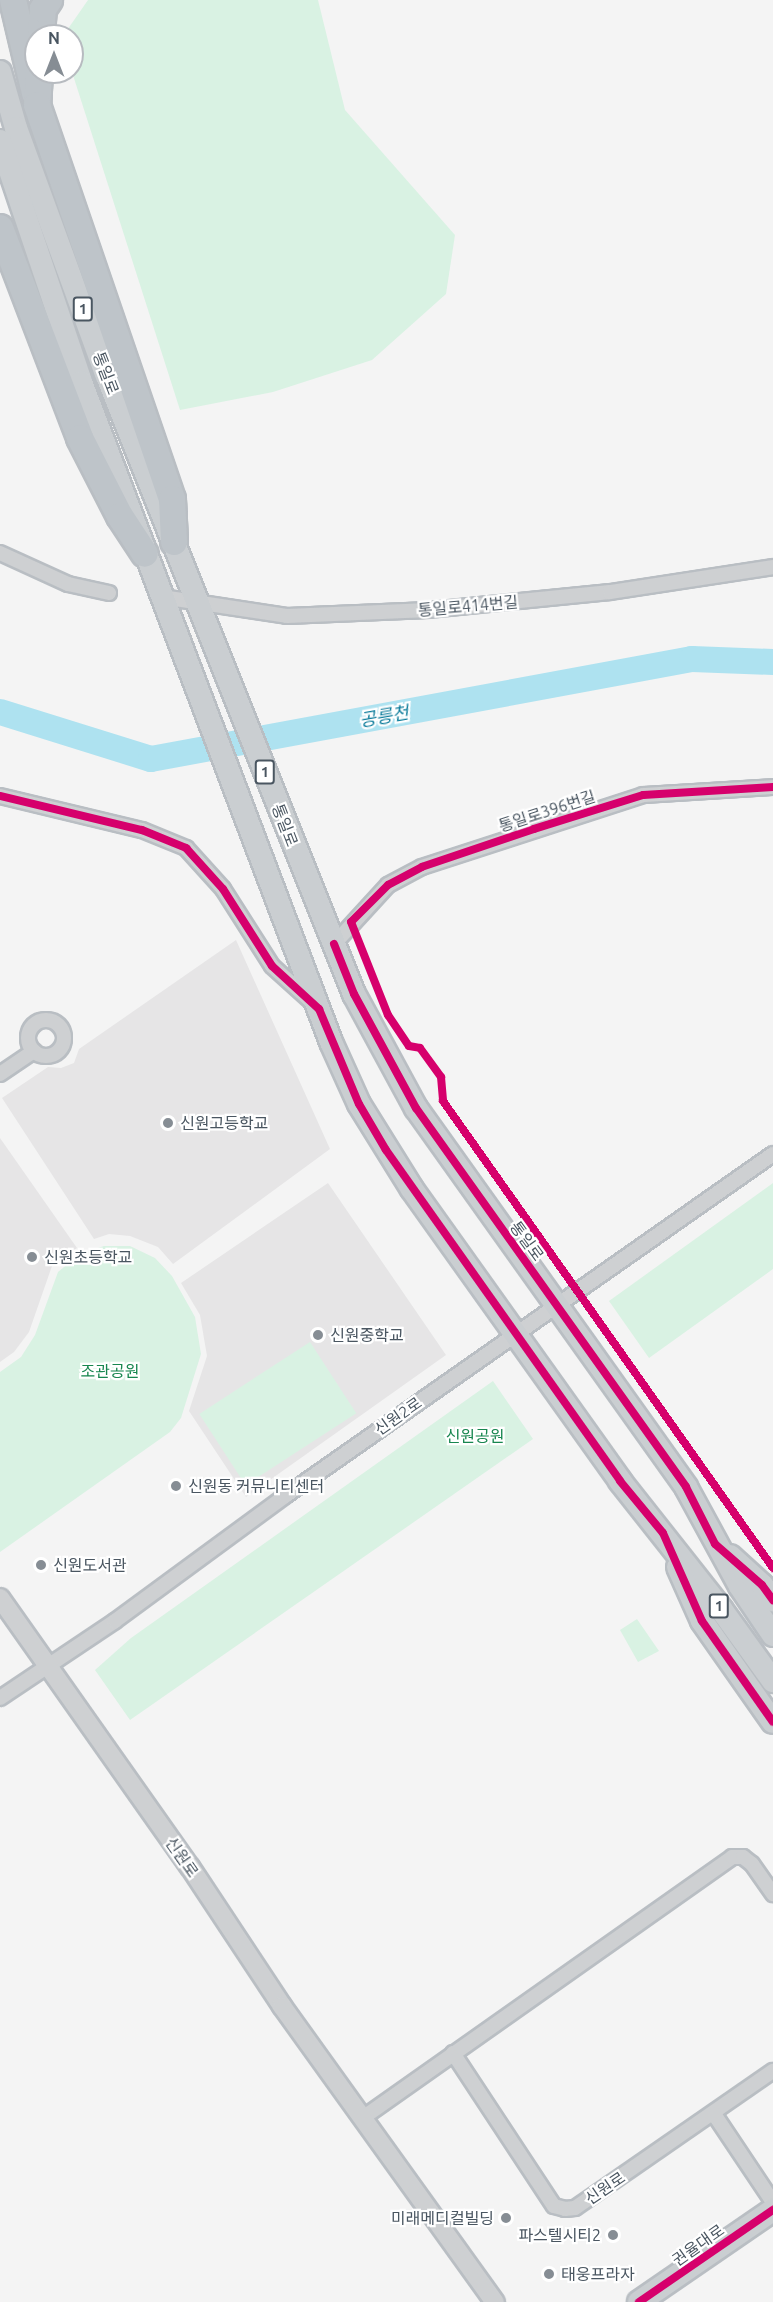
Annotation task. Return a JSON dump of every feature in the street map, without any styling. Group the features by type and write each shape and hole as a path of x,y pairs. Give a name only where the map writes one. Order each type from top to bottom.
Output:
{"highway":[{"path":"13,0 38,105 172,499 174,543"},
{"path":"42,24 43,9 49,0"},
{"path":"38,105 39,84"},
{"path":"0,228 80,438 120,516 145,554"}],"main road":[{"name":"통일로","path":"0,72 16,128 103,364 354,994 416,1108 686,1487 716,1544 773,1635"},
{"name":"통일로","path":"0,141 81,382 145,554 319,1009 359,1104 386,1150 620,1481 663,1533 773,1682"},
{"path":"663,1533 702,1621 773,1722"},
{"path":"716,1544 762,1585 773,1600"},
{"name":"권율대로","path":"639,2302 773,2210"}],"street":[{"path":"0,553 68,584 109,593"},
{"name":"통일로414번길","path":"162,597 200,605 287,616 429,610 610,592 773,567"},
{"name":"통일로396번길","path":"334,944 388,885 422,867 644,795 773,787"},
{"path":"0,796 142,830 186,848 223,889 272,966 319,1009"},
{"path":"0,1074 34,1051"},
{"name":"신원2로","path":"0,1698 50,1666 773,1154"},
{"name":"신원로","path":"0,1598 50,1666 282,2006 495,2302"},
{"path":"364,2117 732,1857 743,1857 752,1864 773,1894"},
{"name":"신원로","path":"453,2053 554,2206 565,2209 575,2208 773,2071"},
{"path":"714,2114 773,2202"}],"shaded area":[{"name":"신원고등학교","path":"236,940 330,1149 173,1264 158,1247 130,1236 109,1234 94,1239 2,1098 48,1067 61,1068 74,1063 79,1049"},
{"name":"신원초등학교","path":"0,1138 77,1248 52,1266 29,1332 14,1352 0,1362"},
{"name":"신원중학교","path":"328,1183 446,1355 246,1497 189,1411 207,1356 200,1315 181,1283"}],"green space":[{"path":"88,0 318,0 345,110 455,235 446,294 372,360 273,392 180,410 76,84 84,84 84,24 71,24"},
{"path":"773,1183 773,1269 649,1358 609,1301"},
{"name":"조관공원","path":"104,1246 130,1246 155,1258 172,1276 195,1317 201,1354 181,1418 170,1432 0,1552 0,1372 21,1357 35,1335 58,1272 80,1254"},
{"path":"310,1342 356,1413 246,1485 199,1414"},
{"name":"신원공원","path":"493,1381 533,1439 130,1720 95,1670 131,1638"},
{"path":"637,1619 659,1651 638,1662 620,1630"}],"waterway":[{"name":"공릉천","path":"0,712 151,759 692,659 773,662"}],"cycle path":[{"path":"773,787 643,795 534,829 422,867 388,885 351,922 388,1015 409,1046 420,1048 441,1077 443,1101 773,1568"},
{"path":"0,796 142,830 186,848 223,889 272,966 319,1009 359,1104 386,1150 620,1481 663,1533 702,1621 773,1722"},
{"path":"334,944 354,994 416,1108 686,1487 715,1544 762,1585 773,1600"},
{"path":"639,2302 773,2210"}],"place":[{"name":"신원고등학교","path":"168,1123"},
{"name":"신원초등학교","path":"32,1257"},
{"name":"신원중학교","path":"318,1335"},
{"name":"신원동 커뮤니티센터","path":"176,1486"},
{"name":"신원도서관","path":"41,1565"},
{"name":"미래메디컬빌딩","path":"506,2218"},
{"name":"파스텔시티2","path":"613,2235"},
{"name":"태웅프라자","path":"549,2274"}]}
